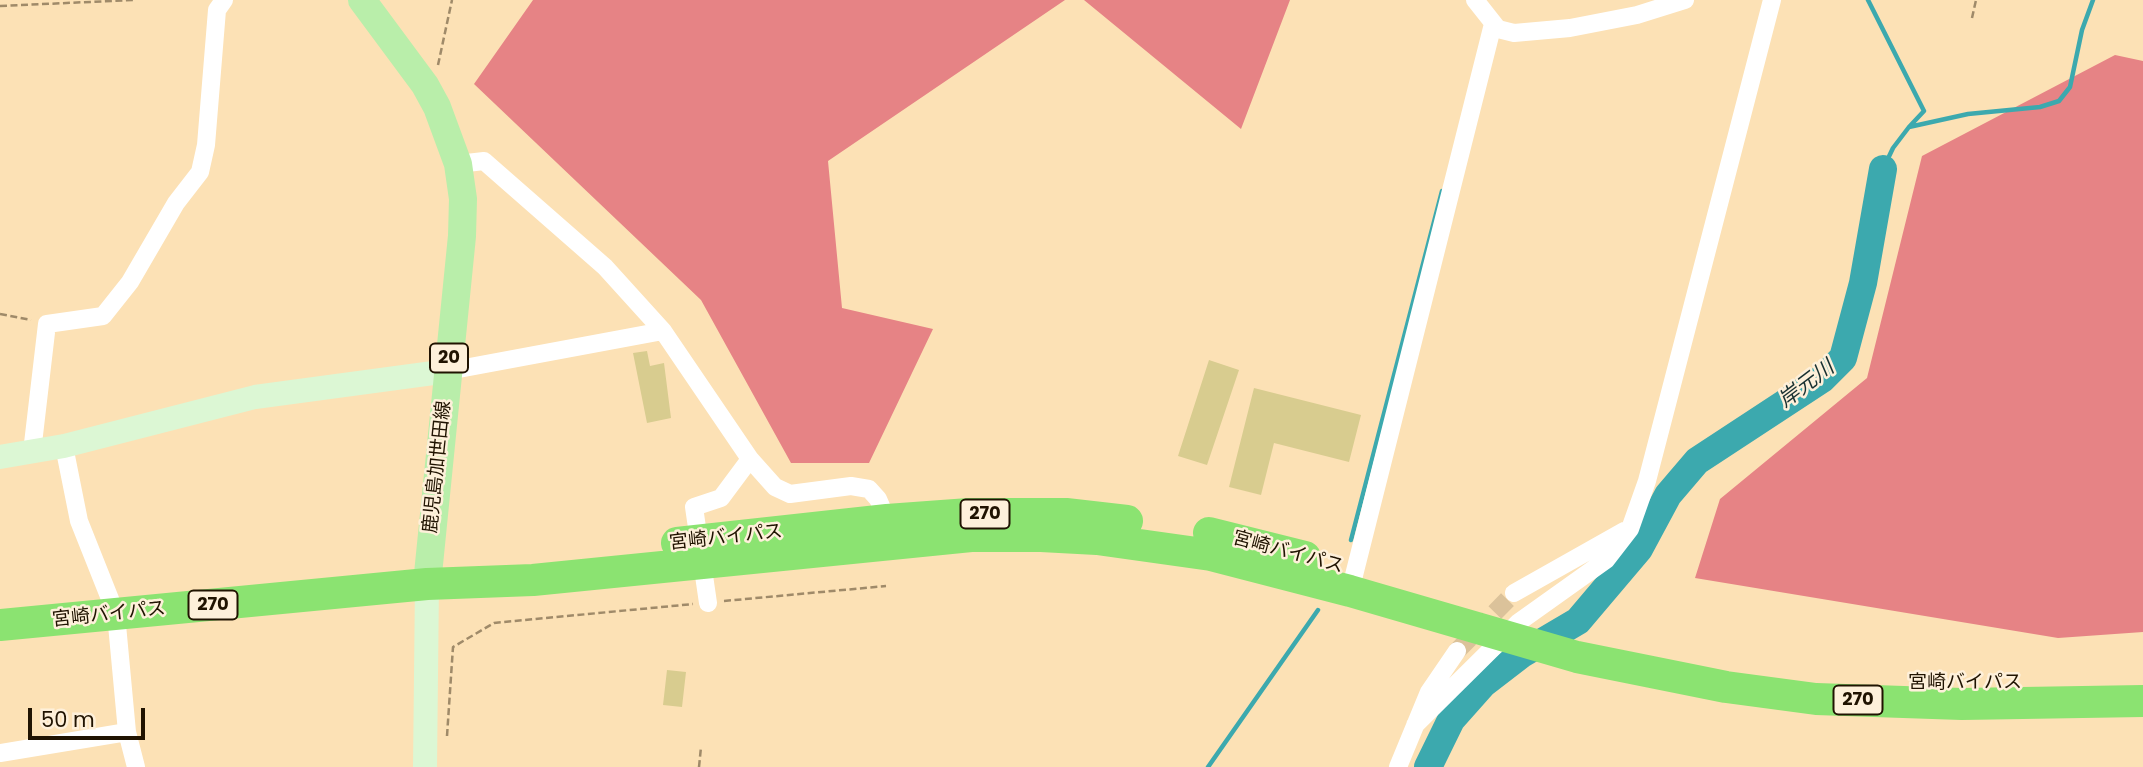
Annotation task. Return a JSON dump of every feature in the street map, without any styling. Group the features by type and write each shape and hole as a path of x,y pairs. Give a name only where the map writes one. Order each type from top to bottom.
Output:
{"highway":[{"name":"宮崎バイパス","path":"427,584 531,560 887,520 1012,513 1115,519 1210,533 1352,581"},
{"name":"宮崎バイパス","path":"0,625 427,584 533,580 971,536 1041,536 1097,539 1212,555 1352,581 1518,624 1585,648 1726,687 1816,699 1962,704 2143,701"},
{"name":"宮崎バイパス","path":"1585,648 1839,681 1964,685 2143,681"}],"main road":[{"name":"鹿児島加世田線","path":"362,0 425,85 448,133 458,164 463,199 462,236 427,584"}],"street":[{"path":"32,452 47,324 103,316 130,282 176,203 200,172 206,145 217,10 224,0"},
{"path":"1475,0 1493,24 1514,33 1539,33 1637,15 1685,0"},
{"path":"1518,624 1606,560 1630,527 1647,481 1772,0"},
{"path":"1352,581 1493,24"},
{"path":"458,164 484,161 605,267 663,331 750,459 775,487 790,494 851,486 869,489 878,499 887,520"},
{"path":"0,457 64,446 255,397 448,371 663,331"},
{"path":"64,446 79,521 116,614 127,732 136,767"},
{"path":"708,603 694,507 721,498 750,459"},
{"path":"1415,725 1518,624 1630,527"},
{"path":"425,767 427,584"},
{"path":"1398,767 1429,692 1457,651"},
{"path":"0,753 127,732"}],"path":[{"path":"0,6 133,0"},
{"path":"438,66 452,0"},
{"path":"1972,18 1976,0"},
{"path":"0,314 47,324"},
{"path":"447,740 453,647 494,623 886,586"},
{"path":"699,767 701,747"}],"shaded area":[{"path":"533,0 1065,0 828,161 842,308 933,329 869,463 791,463 701,300 474,84"},
{"path":"1084,0 1290,0 1241,129"},
{"path":"2115,55 2143,61 2143,632 2058,638 1695,578 1720,499 1867,378 1922,156"}],"building":[{"path":"647,351 650,366 664,363 671,418 647,423 633,353"},
{"path":"1209,360 1239,370 1207,465 1178,456"},
{"path":"1254,388 1361,415 1349,462 1274,443 1261,495 1229,487"},
{"path":"667,670 686,672 682,707 663,705"}],"waterway":[{"path":"1868,0 1924,111 1909,127"},
{"name":"岸元川","path":"1883,169 1893,148 1909,127 1968,114 2040,107 2059,101 2070,87 2082,30 2093,0"},
{"name":"岸元川","path":"1428,767 1451,720 1483,684 1522,654 1578,621 1639,549 1668,495 1697,461 1822,379 1843,358 1863,283 1883,169"},
{"path":"1351,540 1442,191"},
{"path":"1208,767 1318,610"}],"tunnel":[{"path":"1457,651 1514,593"}]}
